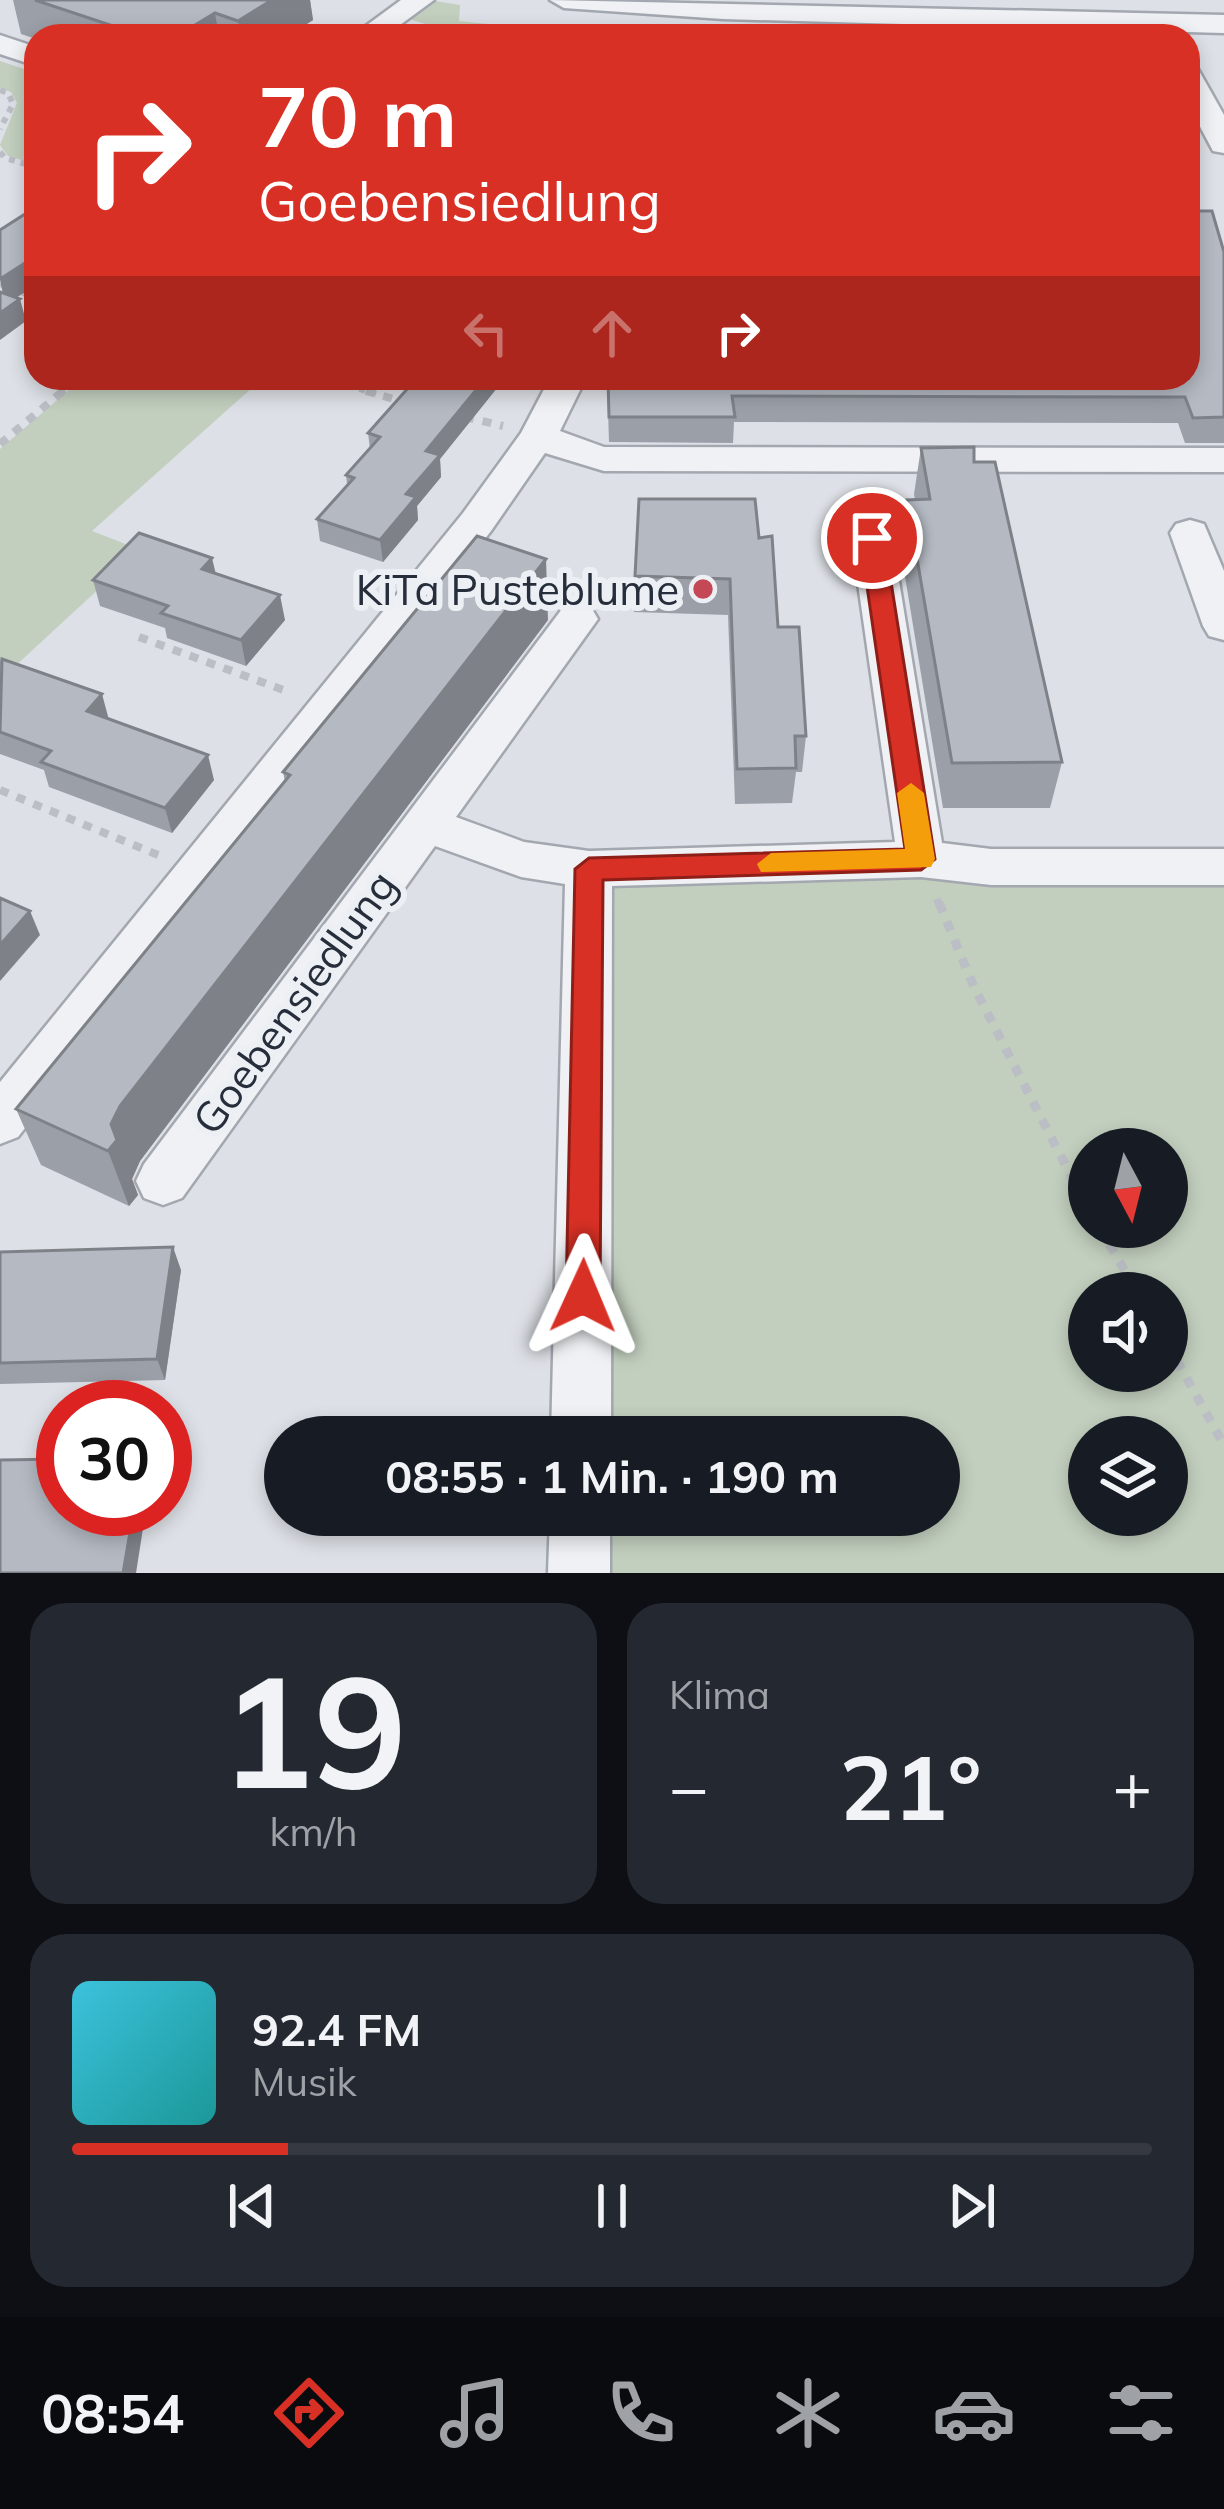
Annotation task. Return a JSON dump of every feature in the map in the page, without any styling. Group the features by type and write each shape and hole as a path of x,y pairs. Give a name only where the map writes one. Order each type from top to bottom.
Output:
{"street":[{"path":"384,24 420,0"},
{"path":"564,0 705,14 880,8 917,24"},
{"path":"1200,98 1224,144"},
{"path":"0,1121 477,522 539,435 562,390"},
{"path":"539,435 572,452 604,459 1224,460"},
{"path":"868,514 921,859"},
{"path":"1190,533 1224,626"},
{"name":"Goebensiedlung","path":"163,1180 577,619"},
{"path":"425,824 521,859 589,869 921,859 991,867 1224,867"},
{"path":"581,1416 589,869"},
{"path":"579,1573 580,1536"}],"path":[{"path":"0,90 8,93 13,104 0,129"},
{"path":"0,444 64,390"},
{"path":"367,390 426,407"},
{"path":"449,413 539,435"},
{"path":"140,638 330,707"},
{"path":"0,790 197,871"},
{"path":"921,859 974,986 1068,1169"},
{"path":"1188,1381 1224,1445"}],"green space":[{"path":"435,1 460,5 459,21 488,24 425,24 409,19"},
{"path":"0,61 24,69 24,161 8,156 0,145 17,103 11,92 0,88"},
{"path":"69,390 250,390 92,531 141,550 0,680 0,449"},
{"path":"605,877 1224,881 1224,1573 609,1573 609,1536 960,1536 960,1416 609,1416"}],"building":[{"path":"35,0 272,0 238,21 215,13 197,24 107,24"},
{"path":"1200,211 1212,211 1224,252 1224,417 1193,418 1185,397 732,396 735,417 609,417 608,390 1200,390"},
{"path":"24,215 24,264 0,279 0,230"},
{"path":"0,292 20,299 0,313"},
{"path":"406,390 476,390 426,451 440,455 406,494 416,497 380,540 317,519 354,478 346,475 380,437 368,433"},
{"path":"974,447 974,462 995,462 1062,762 952,763 907,500 930,499 921,448"},
{"path":"639,499 755,499 759,538 772,536 778,627 799,627 806,736 795,736 796,768 737,769 730,579 635,576"},
{"path":"139,533 212,558 202,569 280,595 241,640 161,613 168,606 93,580"},
{"path":"477,536 546,559 120,1106 111,1124 117,1140 108,1151 16,1109 290,775 283,772"},
{"path":"2,659 102,694 87,711 208,755 165,808 41,762 51,751 0,732"},
{"path":"0,898 30,911 0,945"},
{"path":"173,1247 157,1359 0,1363 0,1252"},
{"path":"36,1459 36,1536 129,1536 123,1573 0,1573 0,1460"}],"slow traffic":[{"path":"771,864 921,859 911,793"}],"place":[{"name":"KiTa Pusteblume","path":"703,589"}],"route":[{"path":"583,1296 589,869 921,859 872,538"}]}
